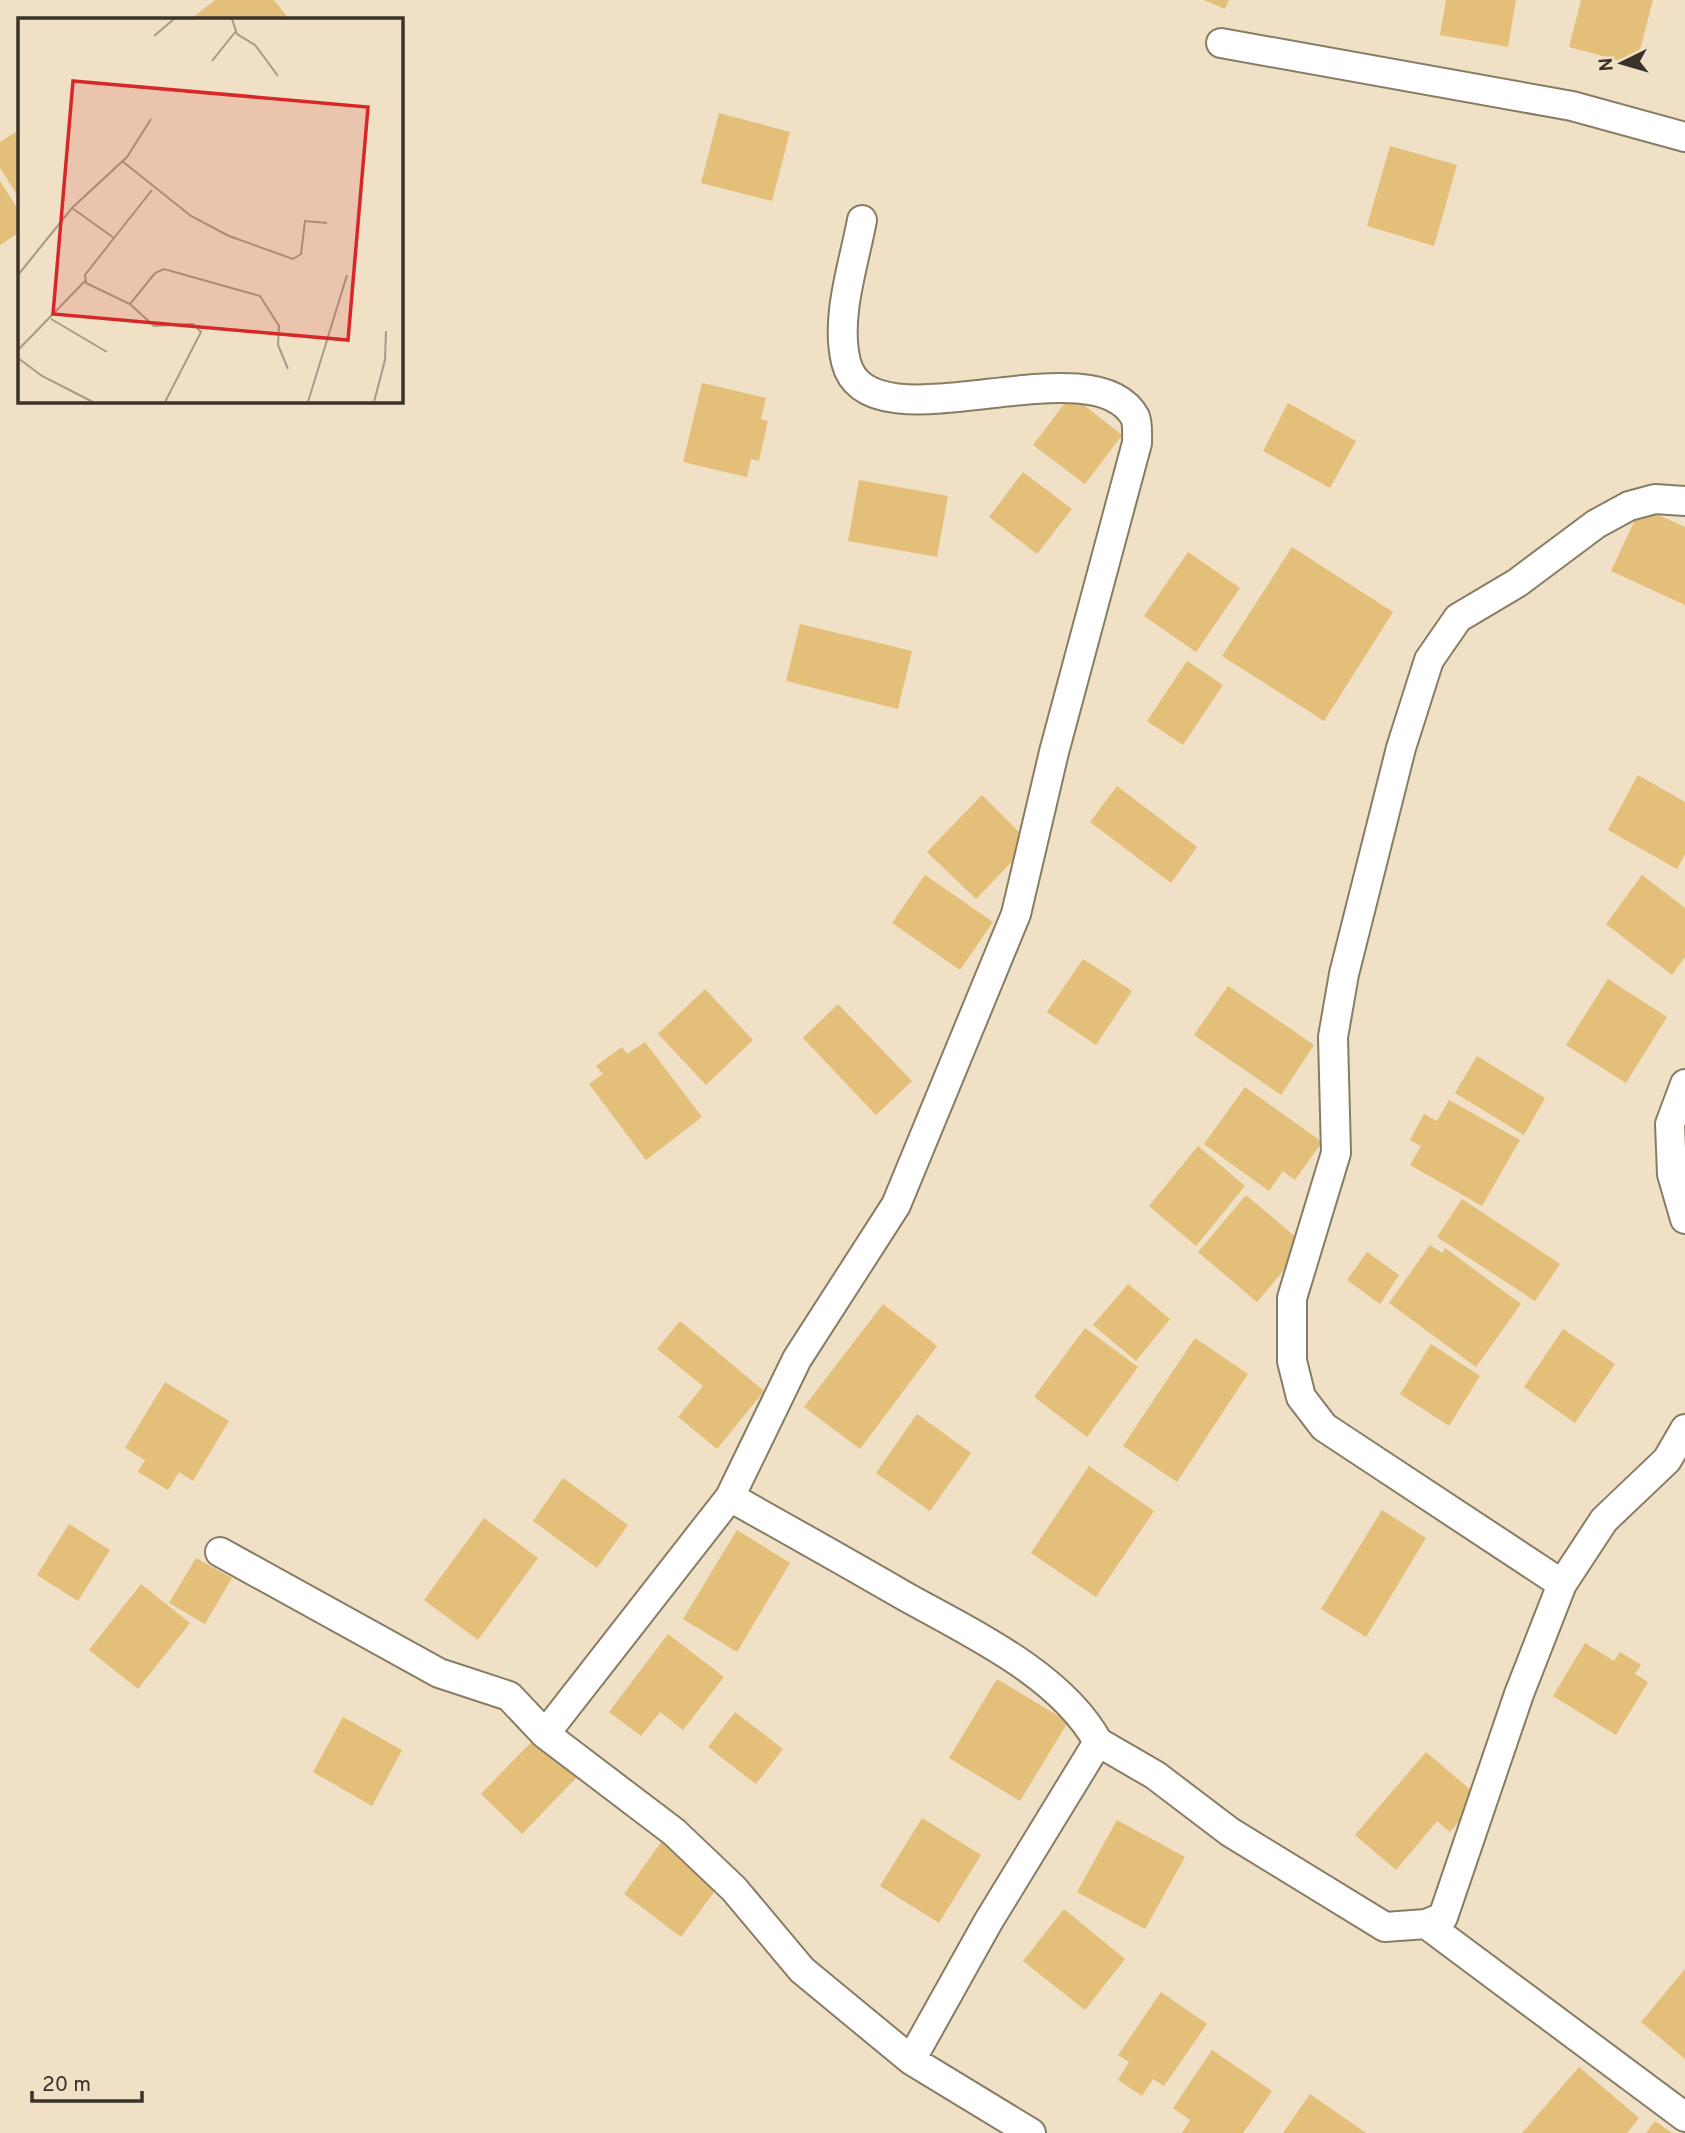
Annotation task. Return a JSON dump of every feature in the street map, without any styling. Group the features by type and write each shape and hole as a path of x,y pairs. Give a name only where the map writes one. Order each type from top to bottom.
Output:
{"street":[{"path":"1221,43 1572,106 1685,137"},
{"path":"545,1734 730,1497 797,1359 896,1205 1016,914 1054,752 1137,443 1136,419 1123,402 1098,390 1048,387 946,399 888,397 859,384 846,364 843,324 862,220"},
{"path":"1562,1584 1324,1427 1301,1397 1292,1361 1292,1298 1336,1153 1333,1037 1344,974 1401,748 1429,660 1458,618 1517,583 1596,524 1629,506 1655,499 1685,501"},
{"path":"1685,1084 1670,1124 1672,1174 1685,1219"},
{"path":"730,1497 995,1647 1052,1688 1085,1718 1098,1742 1155,1775 1230,1832 1367,1919 1385,1927 1426,1924 1443,1917 1519,1694 1562,1584 1604,1520 1667,1460 1685,1430"},
{"path":"220,1552 439,1673 509,1696 545,1734 674,1832 734,1889 802,1970 911,2060 1031,2133"},
{"path":"911,2060 988,1922 1098,1742"},
{"path":"1426,1924 1685,2117"}],"building":[{"path":"215,0 274,0 288,18 192,18"},
{"path":"1204,0 1229,0 1225,9"},
{"path":"1446,0 1516,0 1508,47 1440,35"},
{"path":"1581,0 1653,0 1636,65 1569,47"},
{"path":"719,113 790,132 772,201 701,183"},
{"path":"18,131 18,196 0,168 0,142"},
{"path":"1390,146 1457,165 1434,246 1367,226"},
{"path":"0,181 18,209 18,234 0,245"},
{"path":"702,383 766,398 761,419 768,421 759,461 751,459 747,477 683,462"},
{"path":"1071,395 1122,435 1085,484 1033,445"},
{"path":"1288,403 1356,441 1330,488 1263,451"},
{"path":"1023,472 1072,509 1037,554 989,517"},
{"path":"859,480 948,496 937,557 848,541"},
{"path":"1641,507 1685,527 1685,605 1611,571"},
{"path":"1292,547 1393,612 1324,721 1222,656"},
{"path":"1188,552 1240,588 1196,652 1144,616"},
{"path":"800,624 912,651 898,709 786,681"},
{"path":"1187,661 1223,685 1183,745 1147,721"},
{"path":"1638,775 1685,802 1685,854 1677,869 1608,830"},
{"path":"1117,786 1197,847 1171,883 1090,822"},
{"path":"982,795 1030,843 976,899 927,852"},
{"path":"925,875 993,922 960,970 892,923"},
{"path":"1642,875 1685,908 1685,957 1672,975 1606,924"},
{"path":"1083,959 1132,991 1096,1045 1047,1012"},
{"path":"1608,979 1667,1017 1626,1083 1566,1045"},
{"path":"1228,986 1314,1045 1281,1095 1194,1035"},
{"path":"705,989 753,1040 706,1085 658,1034"},
{"path":"838,1004 912,1081 876,1115 803,1038"},
{"path":"645,1042 702,1117 646,1160 589,1084 603,1074 596,1066 622,1047 627,1054"},
{"path":"1477,1056 1545,1098 1524,1135 1455,1093"},
{"path":"1245,1087 1322,1142 1295,1180 1283,1171 1269,1191 1204,1144"},
{"path":"1449,1100 1520,1140 1482,1206 1410,1165 1421,1146 1410,1140 1424,1114 1437,1121"},
{"path":"1198,1146 1245,1186 1196,1246 1149,1206"},
{"path":"1246,1195 1305,1245 1257,1302 1198,1252"},
{"path":"1462,1199 1560,1264 1535,1301 1437,1237"},
{"path":"1430,1245 1442,1253 1445,1248 1521,1304 1476,1367 1389,1303"},
{"path":"1367,1252 1399,1275 1380,1304 1347,1280"},
{"path":"1128,1284 1170,1319 1136,1361 1093,1325"},
{"path":"883,1304 937,1346 860,1449 804,1407"},
{"path":"680,1321 764,1391 717,1449 678,1417 703,1386 657,1349"},
{"path":"1085,1328 1138,1367 1087,1437 1034,1397"},
{"path":"1563,1329 1615,1364 1575,1423 1524,1387"},
{"path":"1195,1338 1248,1374 1177,1482 1123,1446"},
{"path":"1431,1344 1480,1376 1449,1426 1400,1394"},
{"path":"165,1382 229,1421 193,1481 179,1472 168,1490 138,1472 145,1460 125,1448"},
{"path":"917,1414 971,1453 930,1511 876,1473"},
{"path":"1089,1466 1154,1511 1096,1597 1031,1553"},
{"path":"563,1478 628,1525 597,1568 533,1521"},
{"path":"1382,1510 1426,1538 1366,1637 1321,1609"},
{"path":"484,1518 538,1558 478,1640 424,1600"},
{"path":"69,1524 110,1550 78,1601 37,1575"},
{"path":"737,1530 790,1563 737,1652 683,1619"},
{"path":"196,1558 232,1578 205,1624 169,1603"},
{"path":"141,1584 190,1623 138,1689 89,1650"},
{"path":"668,1634 724,1677 683,1730 660,1712 641,1736 609,1712"},
{"path":"1585,1643 1614,1661 1620,1652 1641,1665 1635,1674 1648,1682 1616,1735 1553,1696"},
{"path":"997,1679 1068,1722 1020,1801 949,1758"},
{"path":"735,1712 783,1749 756,1784 708,1747"},
{"path":"343,1717 402,1750 372,1806 313,1772"},
{"path":"536,1737 577,1777 522,1834 481,1794"},
{"path":"1426,1752 1479,1797 1450,1832 1437,1821 1396,1870 1355,1835"},
{"path":"922,1818 981,1855 939,1923 880,1886"},
{"path":"1117,1820 1185,1857 1145,1929 1077,1892"},
{"path":"662,1841 720,1884 681,1937 624,1894"},
{"path":"1064,1909 1125,1959 1085,2010 1023,1961"},
{"path":"1685,1969 1685,2059 1641,2022"},
{"path":"1161,1992 1207,2024 1164,2086 1153,2079 1142,2096 1118,2080 1129,2062 1118,2055"},
{"path":"1212,2050 1272,2091 1243,2133 1182,2133 1190,2120 1173,2108"},
{"path":"1579,2067 1639,2118 1627,2133 1522,2133"},
{"path":"1310,2094 1366,2133 1283,2133"},
{"path":"1655,2121 1672,2133 1646,2133"}]}
